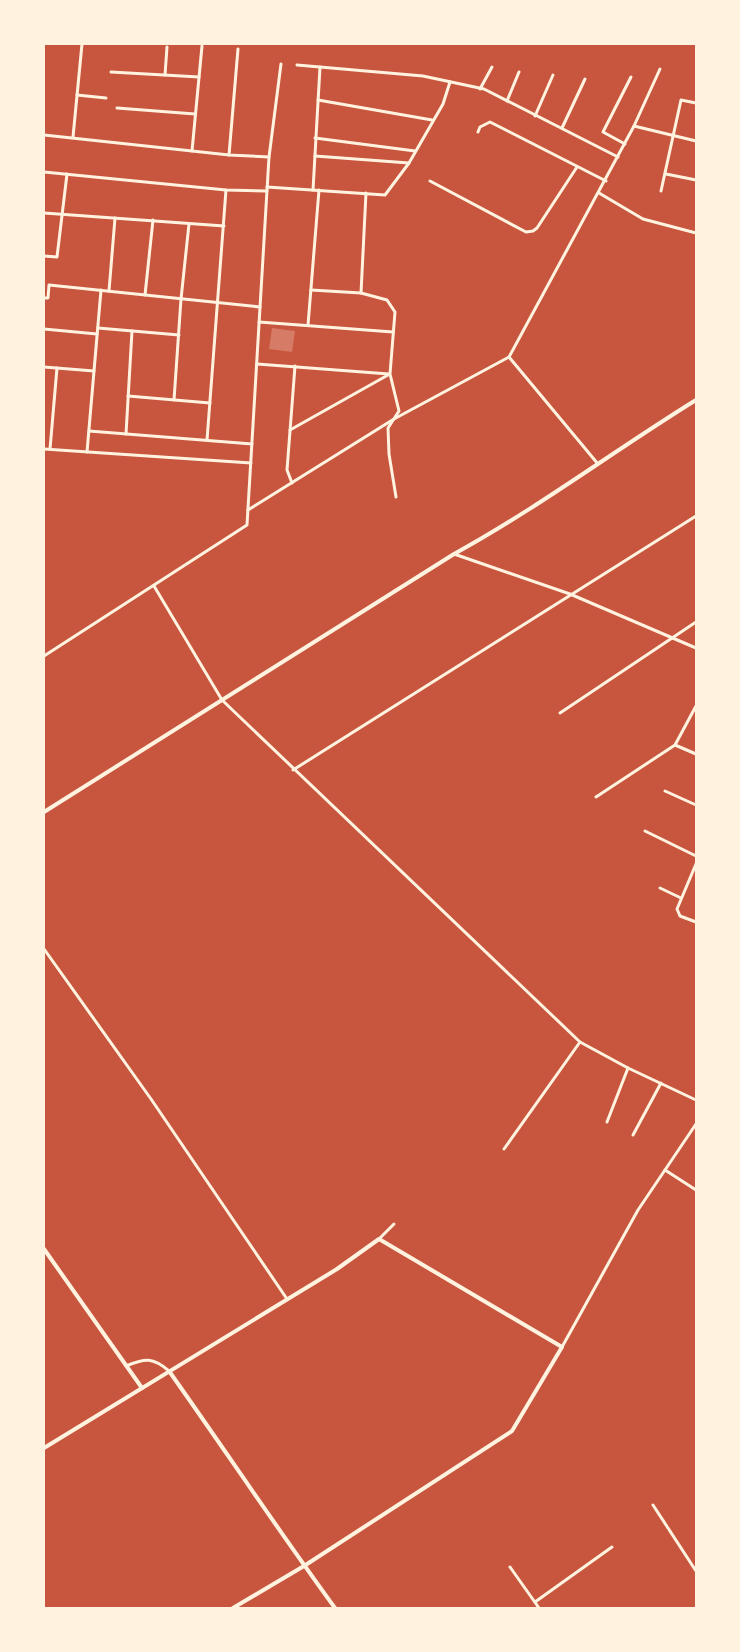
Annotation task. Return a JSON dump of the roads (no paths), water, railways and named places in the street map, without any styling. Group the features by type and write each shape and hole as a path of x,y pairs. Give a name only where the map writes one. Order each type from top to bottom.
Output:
{"street":[{"path":"73,138 82,44"},
{"path":"192,151 202,46"},
{"path":"165,75 166,47"},
{"path":"229,155 238,49"},
{"path":"44,656 247,525 269,157 281,64"},
{"path":"297,65 423,76 480,89 618,157"},
{"path":"313,190 320,67"},
{"path":"480,89 492,67"},
{"path":"248,510 394,419 509,357 606,181 660,69"},
{"path":"111,72 200,77"},
{"path":"507,101 519,72"},
{"path":"535,116 553,75"},
{"path":"625,144 603,132 632,76"},
{"path":"562,128 585,79"},
{"path":"44,172 226,190 319,190 385,195 409,163 443,104 450,82"},
{"path":"77,95 106,98"},
{"path":"318,100 433,120"},
{"path":"661,191 681,100 696,103"},
{"path":"117,108 195,114"},
{"path":"478,132 480,127 490,122 606,181"},
{"path":"634,126 696,141"},
{"path":"44,135 229,155 269,157"},
{"path":"315,138 415,151"},
{"path":"315,156 409,163"},
{"path":"430,181 526,232 537,228 577,167"},
{"path":"44,256 57,257 67,174"},
{"path":"665,174 696,180"},
{"path":"207,440 226,190"},
{"path":"308,325 319,190"},
{"path":"362,293 366,193"},
{"path":"599,193 643,219 696,233"},
{"path":"44,213 224,226"},
{"path":"109,291 115,218"},
{"path":"145,295 153,220"},
{"path":"174,400 189,224"},
{"path":"44,297 48,298 49,285 260,306"},
{"path":"311,290 362,293 387,300 394,312 390,374 399,411 388,428 389,454 396,497"},
{"path":"87,452 101,291"},
{"path":"259,322 393,332"},
{"path":"98,328 179,335"},
{"path":"44,329 97,334"},
{"path":"126,434 132,331"},
{"path":"509,357 598,464"},
{"path":"256,363 390,374"},
{"path":"292,483 287,470 295,366"},
{"path":"44,367 94,371"},
{"path":"50,449 57,368"},
{"path":"290,430 390,374"},
{"path":"128,396 210,403"},
{"path":"44,812 454,554 494,532 696,400"},
{"path":"89,431 252,444"},
{"path":"44,449 250,463"},
{"path":"293,770 696,516"},
{"path":"454,554 570,594 696,648"},
{"path":"154,586 222,700 293,770 580,1042 696,1100"},
{"path":"560,713 696,622"},
{"path":"596,797 675,745 696,706"},
{"path":"675,745 696,754"},
{"path":"665,791 696,805"},
{"path":"645,831 696,856"},
{"path":"696,864 677,909 681,916 696,922"},
{"path":"660,888 681,898"},
{"path":"44,949 151,1099 287,1299"},
{"path":"504,1149 580,1042"},
{"path":"607,1122 628,1068"},
{"path":"633,1135 661,1083"},
{"path":"233,1608 304,1566 512,1431 562,1347 638,1210 696,1124"},
{"path":"664,1170 696,1190"},
{"path":"44,1448 337,1269 379,1239 394,1224"},
{"path":"379,1239 562,1347"},
{"path":"44,1249 142,1388"},
{"path":"126,1366 138,1361 154,1360 169,1371 243,1476 272,1522 335,1608"},
{"path":"652,1505 696,1570"},
{"path":"535,1602 612,1547"},
{"path":"510,1567 539,1608"}]}
